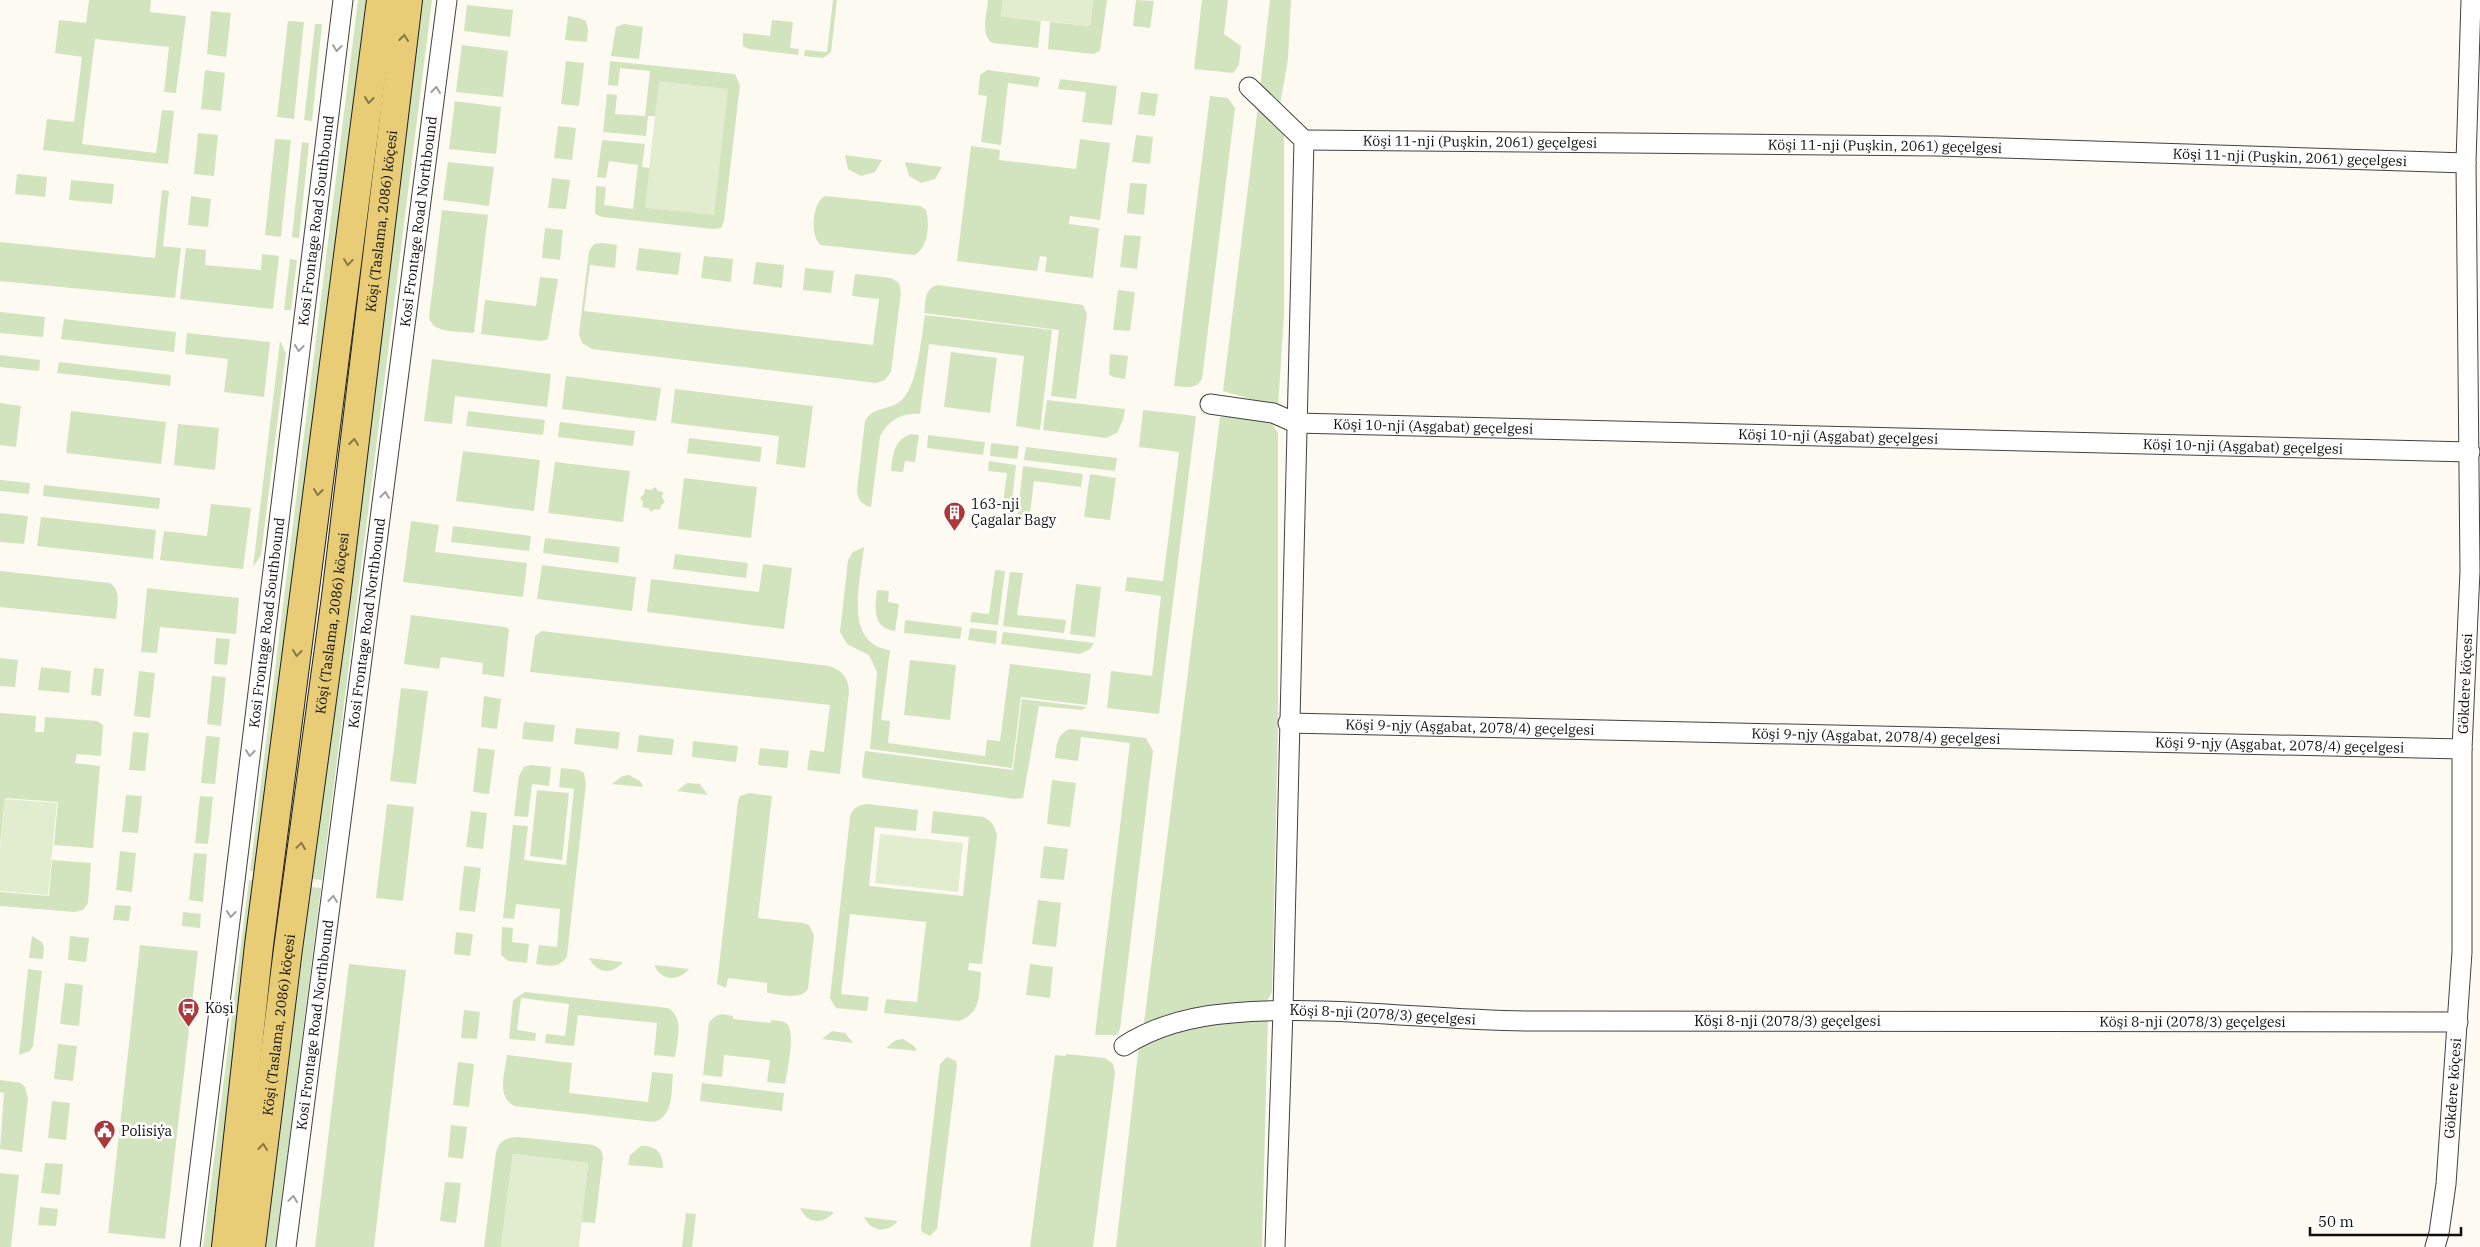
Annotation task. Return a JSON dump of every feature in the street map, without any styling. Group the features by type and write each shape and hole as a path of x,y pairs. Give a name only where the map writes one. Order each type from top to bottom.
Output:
{"main road":[{"name":"Köşi (Taslama, 2086) köçesi","path":"226,1247 259,945 381,0"},
{"name":"Köşi (Taslama, 2086) köçesi","path":"251,1247 288,948 337,587 408,0"}],"street":[{"name":"Kosi Frontage Road Southbound","path":"190,1247 343,0"},
{"name":"Kosi Frontage Road Northbound","path":"286,1247 447,0"},
{"name":"Gökdere köçesi","path":"2435,1247 2439,1233 2446,1184 2458,1022 2471,954 2462,749 2475,572 2470,452 2474,198 2466,163 2471,0"},
{"path":"1249,88 1304,140 1288,723 1283,1010 1275,1247"},
{"name":"Köşi 11-nji (Puşkin, 2061) geçelgesi","path":"1304,140 1937,146 2466,163"},
{"name":"Köşi 10-nji (Aşgabat) geçelgesi","path":"1210,404 1273,413 1296,423 2470,452"},
{"name":"Köşi 9-njy (Aşgabat, 2078/4) geçelgesi","path":"1288,723 2462,749"},
{"name":"Köşi 8-nji (2078/3) geçelgesi","path":"1124,1046 1144,1033 1184,1020 1230,1013 1283,1010 1509,1021 2458,1022"}],"green space":[{"path":"89,0 151,0 150,12 186,16 176,93 164,92 169,47 95,39 82,144 156,153 162,110 174,111 168,164 43,150 47,119 74,122 82,57 55,53 59,20 86,23"},
{"path":"358,0 366,0 258,872 250,871"},
{"path":"422,0 432,0 322,880 312,879"},
{"path":"833,0 837,0 831,52 823,58 804,56 805,50 827,52"},
{"path":"988,0 1003,0 1001,16 1041,21 1038,48 992,43 988,39 985,29"},
{"path":"1003,0 1093,0 1090,26 1001,16"},
{"path":"1093,0 1107,0 1100,51 1093,54 1048,49 1050,22 1090,26"},
{"path":"1136,0 1154,1 1150,28 1133,26"},
{"path":"1202,0 1228,0 1224,34 1241,46 1239,65 1233,73 1194,69"},
{"path":"1270,0 1291,0 1288,59 1280,105 1260,88"},
{"path":"467,5 513,10 510,37 464,31"},
{"path":"211,11 231,13 226,57 207,54"},
{"path":"568,16 586,21 588,29 587,42 565,40"},
{"path":"772,20 793,22 790,48 799,49 798,55 749,49 743,46 743,33 770,36"},
{"path":"288,21 304,22 294,119 277,117"},
{"path":"315,24 322,24 312,121 304,120"},
{"path":"624,24 643,27 639,59 611,56 616,27"},
{"path":"462,45 508,51 503,97 456,92"},
{"path":"566,61 584,63 579,106 561,104"},
{"path":"610,61 735,74 740,85 724,221 721,228 713,229 602,217 595,214 596,186 606,187 604,205 633,209 638,165 609,161 606,178 597,177 602,140 645,144 642,167 649,168 659,82 655,116 648,116 646,136 603,132 607,94 617,95 615,114 645,116 650,71 620,68 618,86 608,85"},
{"path":"205,70 225,73 221,111 201,109"},
{"path":"987,70 1040,77 1038,87 1008,83 1001,145 981,142 987,96 978,95 980,75"},
{"path":"1060,79 1117,86 1112,125 1082,122 1086,92 1058,89"},
{"path":"659,81 728,89 714,215 645,208"},
{"path":"1141,92 1158,94 1155,116 1138,114"},
{"path":"1210,96 1228,98 1235,108 1202,379 1194,386 1174,386"},
{"path":"455,101 501,107 496,154 449,149"},
{"path":"1258,106 1284,128 1284,315 1278,407 1223,391"},
{"path":"558,126 576,128 572,160 554,158"},
{"path":"198,133 218,135 214,176 194,174"},
{"path":"1136,135 1153,137 1150,164 1132,162"},
{"path":"275,139 291,140 281,237 265,235"},
{"path":"1080,139 1110,143 1100,220 1070,216 1069,224 1099,228 1093,278 1045,272 1047,257 1040,256 1037,271 957,261 971,146 1000,150 999,160 1076,169"},
{"path":"302,142 309,143 299,238 292,237"},
{"path":"845,155 882,160 875,172 861,176 848,169"},
{"path":"448,162 494,167 489,206 443,200"},
{"path":"905,162 942,167 935,179 921,183 909,176"},
{"path":"17,174 47,177 45,197 15,194"},
{"path":"552,178 570,180 566,209 548,208"},
{"path":"71,180 114,184 112,204 69,200"},
{"path":"1130,183 1147,184 1144,215 1127,213"},
{"path":"162,190 169,191 163,246 181,248 175,298 0,281 0,242 155,258"},
{"path":"191,196 211,199 208,227 188,225"},
{"path":"826,196 920,206 926,210 928,222 925,242 919,252 914,255 821,245 815,235 814,219 818,204"},
{"path":"442,210 488,215 474,333 441,329 431,322 429,317"},
{"path":"545,228 563,230 560,260 542,258"},
{"path":"1124,235 1141,236 1137,269 1120,267"},
{"path":"594,244 617,245 615,268 590,265 584,311 873,345 879,299 852,296 855,274 891,278 899,283 901,293 891,372 885,380 876,383 592,349 582,343 579,334 589,251"},
{"path":"186,248 206,250 205,265 261,270 262,254 279,256 273,309 180,299"},
{"path":"639,248 681,253 678,275 636,270"},
{"path":"704,256 733,259 731,282 701,278"},
{"path":"290,259 297,260 291,310 284,310"},
{"path":"756,262 784,265 782,288 753,284"},
{"path":"805,268 834,271 831,293 803,290"},
{"path":"540,277 558,279 548,339 541,341 481,334 485,300 536,306"},
{"path":"938,285 1083,305 1087,314 1076,399 1051,396 1059,330 924,313 928,292"},
{"path":"1118,290 1135,292 1130,331 1113,330"},
{"path":"0,312 45,317 43,337 0,333"},
{"path":"925,315 1052,330 1040,430 1016,426 1024,356 929,344 920,414 901,416 887,426 880,437 871,507 861,501 857,490 865,421 872,413 898,403 905,397 918,363"},
{"path":"64,319 176,332 174,352 61,339"},
{"path":"187,333 270,342 264,397 224,392 228,359 185,354"},
{"path":"280,341 286,353 261,555 253,567"},
{"path":"951,352 997,358 990,413 944,407"},
{"path":"1110,354 1128,356 1125,379 1113,377 1109,374"},
{"path":"0,355 40,360 39,371 0,367"},
{"path":"432,359 551,374 547,407 455,396 452,424 424,421"},
{"path":"59,362 171,375 170,386 57,373"},
{"path":"566,376 661,388 656,421 562,409"},
{"path":"675,389 813,406 805,468 776,464 779,436 671,423"},
{"path":"1047,400 1125,409 1123,420 1117,433 1106,438 1043,430"},
{"path":"0,403 21,406 16,447 0,445"},
{"path":"1143,410 1196,416 1159,714 1107,708 1111,671 1152,676 1161,596 1125,591 1127,577 1163,581 1179,452 1139,447"},
{"path":"71,411 166,422 161,464 66,453"},
{"path":"468,411 545,420 543,435 466,426"},
{"path":"1242,415 1270,421 1278,433 1278,728 1272,992 1266,1003 1177,1014 1144,1023 1220,417"},
{"path":"560,422 635,431 633,446 558,437"},
{"path":"178,424 219,428 215,470 174,465"},
{"path":"912,434 919,435 915,462 905,461 903,472 891,471 898,443 901,439"},
{"path":"928,435 985,442 983,455 927,448"},
{"path":"689,438 762,447 760,462 687,453"},
{"path":"991,443 1019,446 1017,459 990,456"},
{"path":"1026,447 1117,458 1115,471 1024,460"},
{"path":"463,451 540,460 534,511 456,501"},
{"path":"989,461 1016,465 1010,519 1001,518 1007,473 988,471"},
{"path":"555,462 630,471 623,522 548,513"},
{"path":"1023,466 1083,474 1081,487 1034,481 1029,521 1017,520"},
{"path":"1090,474 1116,478 1110,520 1084,517"},
{"path":"684,478 757,487 751,538 678,529"},
{"path":"0,480 30,483 29,494 0,491"},
{"path":"44,485 160,498 159,509 43,496"},
{"path":"655,487 658,491 663,492 662,497 665,502 661,505 660,510 655,509 651,512 648,508 642,507 643,502 640,498 644,494 645,489 651,490"},
{"path":"211,504 251,508 243,569 160,560 164,531 207,536"},
{"path":"0,513 28,516 24,544 0,542"},
{"path":"41,517 156,530 153,559 37,546"},
{"path":"411,521 439,525 435,552 527,563 523,597 403,582"},
{"path":"453,526 531,536 529,551 451,542"},
{"path":"545,538 620,547 618,563 543,553"},
{"path":"864,547 858,593 858,609 860,623 865,636 875,645 890,650 881,720 890,721 888,743 985,756 987,740 1000,741 1010,664 1091,674 1087,705 1021,697 1012,768 870,749 877,672 869,655 847,644 840,632 848,560 853,552"},
{"path":"675,554 748,563 746,578 673,569"},
{"path":"763,564 792,568 784,629 647,612 651,579 759,592"},
{"path":"542,565 636,577 632,611 537,599"},
{"path":"995,570 1005,571 998,625 970,622 972,612 989,614"},
{"path":"0,571 110,583 116,590 117,595 116,619 0,607"},
{"path":"1010,572 1023,573 1017,615 1066,620 1064,633 1003,626"},
{"path":"1076,584 1101,587 1095,637 1070,634"},
{"path":"147,588 239,598 236,634 160,627 157,653 141,652"},
{"path":"877,590 889,591 888,602 899,604 895,631 882,626 879,621 876,610"},
{"path":"411,615 509,629 504,677 482,674 483,663 441,657 439,669 404,664"},
{"path":"905,620 962,627 960,639 904,633"},
{"path":"970,628 997,631 996,644 968,640"},
{"path":"542,631 834,668 844,675 849,691 840,774 807,770 810,750 824,752 830,705 530,672 535,636"},
{"path":"1003,632 1094,643 1090,649 1080,654 1001,644"},
{"path":"216,638 230,639 227,665 214,664"},
{"path":"0,658 18,660 15,687 0,686"},
{"path":"910,660 956,665 950,720 904,715"},
{"path":"41,667 71,671 69,693 38,690"},
{"path":"94,668 104,669 101,696 91,695"},
{"path":"139,671 155,673 150,718 134,716"},
{"path":"212,676 226,677 221,726 207,724"},
{"path":"401,688 428,691 416,784 390,781"},
{"path":"484,696 501,699 497,729 481,727"},
{"path":"1022,699 1087,707 1082,710 1039,706 1023,798 1015,799 863,778 865,751 1013,770"},
{"path":"0,713 36,716 35,732 44,732 45,717 97,721 103,725 101,756 77,754 75,763 100,766 93,848 54,845 58,802 5,798 0,845"},
{"path":"524,722 555,725 553,742 522,739"},
{"path":"576,728 620,732 618,749 574,744"},
{"path":"1070,729 1146,738 1153,751 1120,1029 1117,1035 1095,1035 1130,743 1081,737 1078,761 1055,758 1060,737 1065,731"},
{"path":"133,732 149,733 145,771 129,770"},
{"path":"639,735 674,739 672,755 637,752"},
{"path":"206,736 220,737 215,784 201,783"},
{"path":"693,741 738,746 736,762 692,757"},
{"path":"478,748 495,750 489,794 473,792"},
{"path":"760,748 789,751 787,768 758,765"},
{"path":"531,765 551,767 549,786 532,784 528,817 514,816 519,776 524,767"},
{"path":"561,768 579,770 584,773 586,784 567,956 561,963 549,966 536,964 539,945 557,947 560,909 516,904 514,919 503,918 513,825 528,826 524,860 566,865 574,789 559,787"},
{"path":"629,775 640,781 643,787 612,784 622,776"},
{"path":"1052,780 1076,783 1070,827 1047,824"},
{"path":"687,783 700,784 708,795 677,791"},
{"path":"537,790 569,793 562,860 530,856"},
{"path":"749,793 772,796 758,918 803,923 809,925 814,935 808,989 800,995 789,996 767,993 767,983 728,978 726,988 717,984 738,801 740,796"},
{"path":"126,795 142,796 138,833 122,832"},
{"path":"200,796 213,797 208,844 195,843"},
{"path":"5,799 57,803 48,895 0,891 0,850"},
{"path":"387,804 414,807 403,901 376,898"},
{"path":"868,804 918,810 916,831 875,827 869,886 963,896 969,837 931,833 933,811 983,817 993,824 997,836 982,964 969,963 968,970 981,972 978,1001 972,1013 959,1021 884,1013 886,999 917,1002 926,922 850,914 841,994 869,997 867,1011 836,1008 830,998 850,817 856,807"},
{"path":"471,811 487,813 483,849 466,847"},
{"path":"880,834 963,843 958,892 875,883"},
{"path":"1044,846 1068,849 1064,880 1040,878"},
{"path":"120,851 136,853 132,892 116,890"},
{"path":"194,853 207,854 203,902 189,900"},
{"path":"52,860 91,863 88,903 83,910 75,912 0,906 0,892 49,896"},
{"path":"464,866 481,868 475,912 459,910"},
{"path":"249,880 257,881 211,1247 203,1247"},
{"path":"311,887 321,888 276,1247 266,1247"},
{"path":"1038,900 1061,903 1056,947 1032,944"},
{"path":"115,905 131,906 129,921 113,920"},
{"path":"183,912 201,914 200,928 182,926"},
{"path":"502,927 513,928 512,942 529,944 527,963 508,961 501,955"},
{"path":"456,932 473,934 470,956 454,954"},
{"path":"32,936 42,942 44,948 43,959 29,958"},
{"path":"70,936 89,938 86,962 68,960"},
{"path":"140,945 198,951 165,1239 108,1233"},
{"path":"589,958 623,962 610,971 605,971 596,967"},
{"path":"349,964 406,970 374,1247 315,1247"},
{"path":"1030,964 1053,967 1050,998 1026,995"},
{"path":"654,965 689,969 680,976 670,978 661,974"},
{"path":"28,969 42,971 33,1046 30,1051 19,1055"},
{"path":"65,983 83,985 79,1026 60,1024"},
{"path":"525,992 668,1008 677,1018 679,1030 675,1057 654,1055 657,1023 578,1015 574,1046 545,1043 546,1034 565,1036 569,1004 521,998 517,1030 536,1033 535,1041 509,1039 513,1000"},
{"path":"464,1010 480,1012 477,1039 461,1038"},
{"path":"722,1014 733,1016 733,1019 771,1023 771,1020 782,1021 787,1024 790,1029 791,1044 785,1084 767,1082 770,1060 724,1055 722,1077 703,1075 709,1022"},
{"path":"1268,1018 1262,1247 1116,1247 1139,1045 1189,1028"},
{"path":"832,1031 845,1033 853,1043 822,1039"},
{"path":"903,1039 914,1046 917,1051 886,1048 896,1040"},
{"path":"58,1044 77,1046 73,1081 54,1079"},
{"path":"1066,1054 1105,1058 1113,1064 1115,1073 1093,1247 1030,1247 1055,1055 1065,1056"},
{"path":"507,1055 572,1063 569,1093 648,1102 652,1072 673,1074 668,1109 660,1119 654,1122 514,1106 508,1102 503,1090"},
{"path":"947,1057 956,1061 957,1066 937,1229 930,1236 922,1232 921,1227 940,1064"},
{"path":"458,1062 474,1064 469,1107 453,1105"},
{"path":"0,1080 21,1083 25,1087 28,1098 22,1152 0,1149 4,1093 0,1092"},
{"path":"702,1083 784,1093 782,1111 700,1101"},
{"path":"52,1101 70,1103 66,1140 48,1138"},
{"path":"451,1125 467,1127 463,1159 448,1157"},
{"path":"518,1137 594,1145 601,1150 603,1157 595,1223 581,1222 588,1163 513,1154 501,1247 484,1247 496,1152 504,1140"},
{"path":"641,1146 651,1147 658,1151 662,1158 663,1168 628,1165 630,1155"},
{"path":"513,1154 588,1163 579,1247 501,1247"},
{"path":"45,1163 63,1164 60,1195 41,1193"},
{"path":"0,1173 19,1175 11,1247 0,1247"},
{"path":"445,1182 461,1183 456,1223 440,1221"},
{"path":"40,1207 58,1209 56,1226 38,1225"},
{"path":"800,1208 834,1212 825,1219 816,1221 807,1217"},
{"path":"686,1213 696,1214 692,1247 682,1247"},
{"path":"864,1217 898,1221 889,1228 880,1230 871,1226"}],"place":[{"name":"163-nji Çagalar Bagy","path":"955,531"},
{"name":"Köşi","path":"189,1027"},
{"name":"Polisiýa","path":"105,1150"}]}
